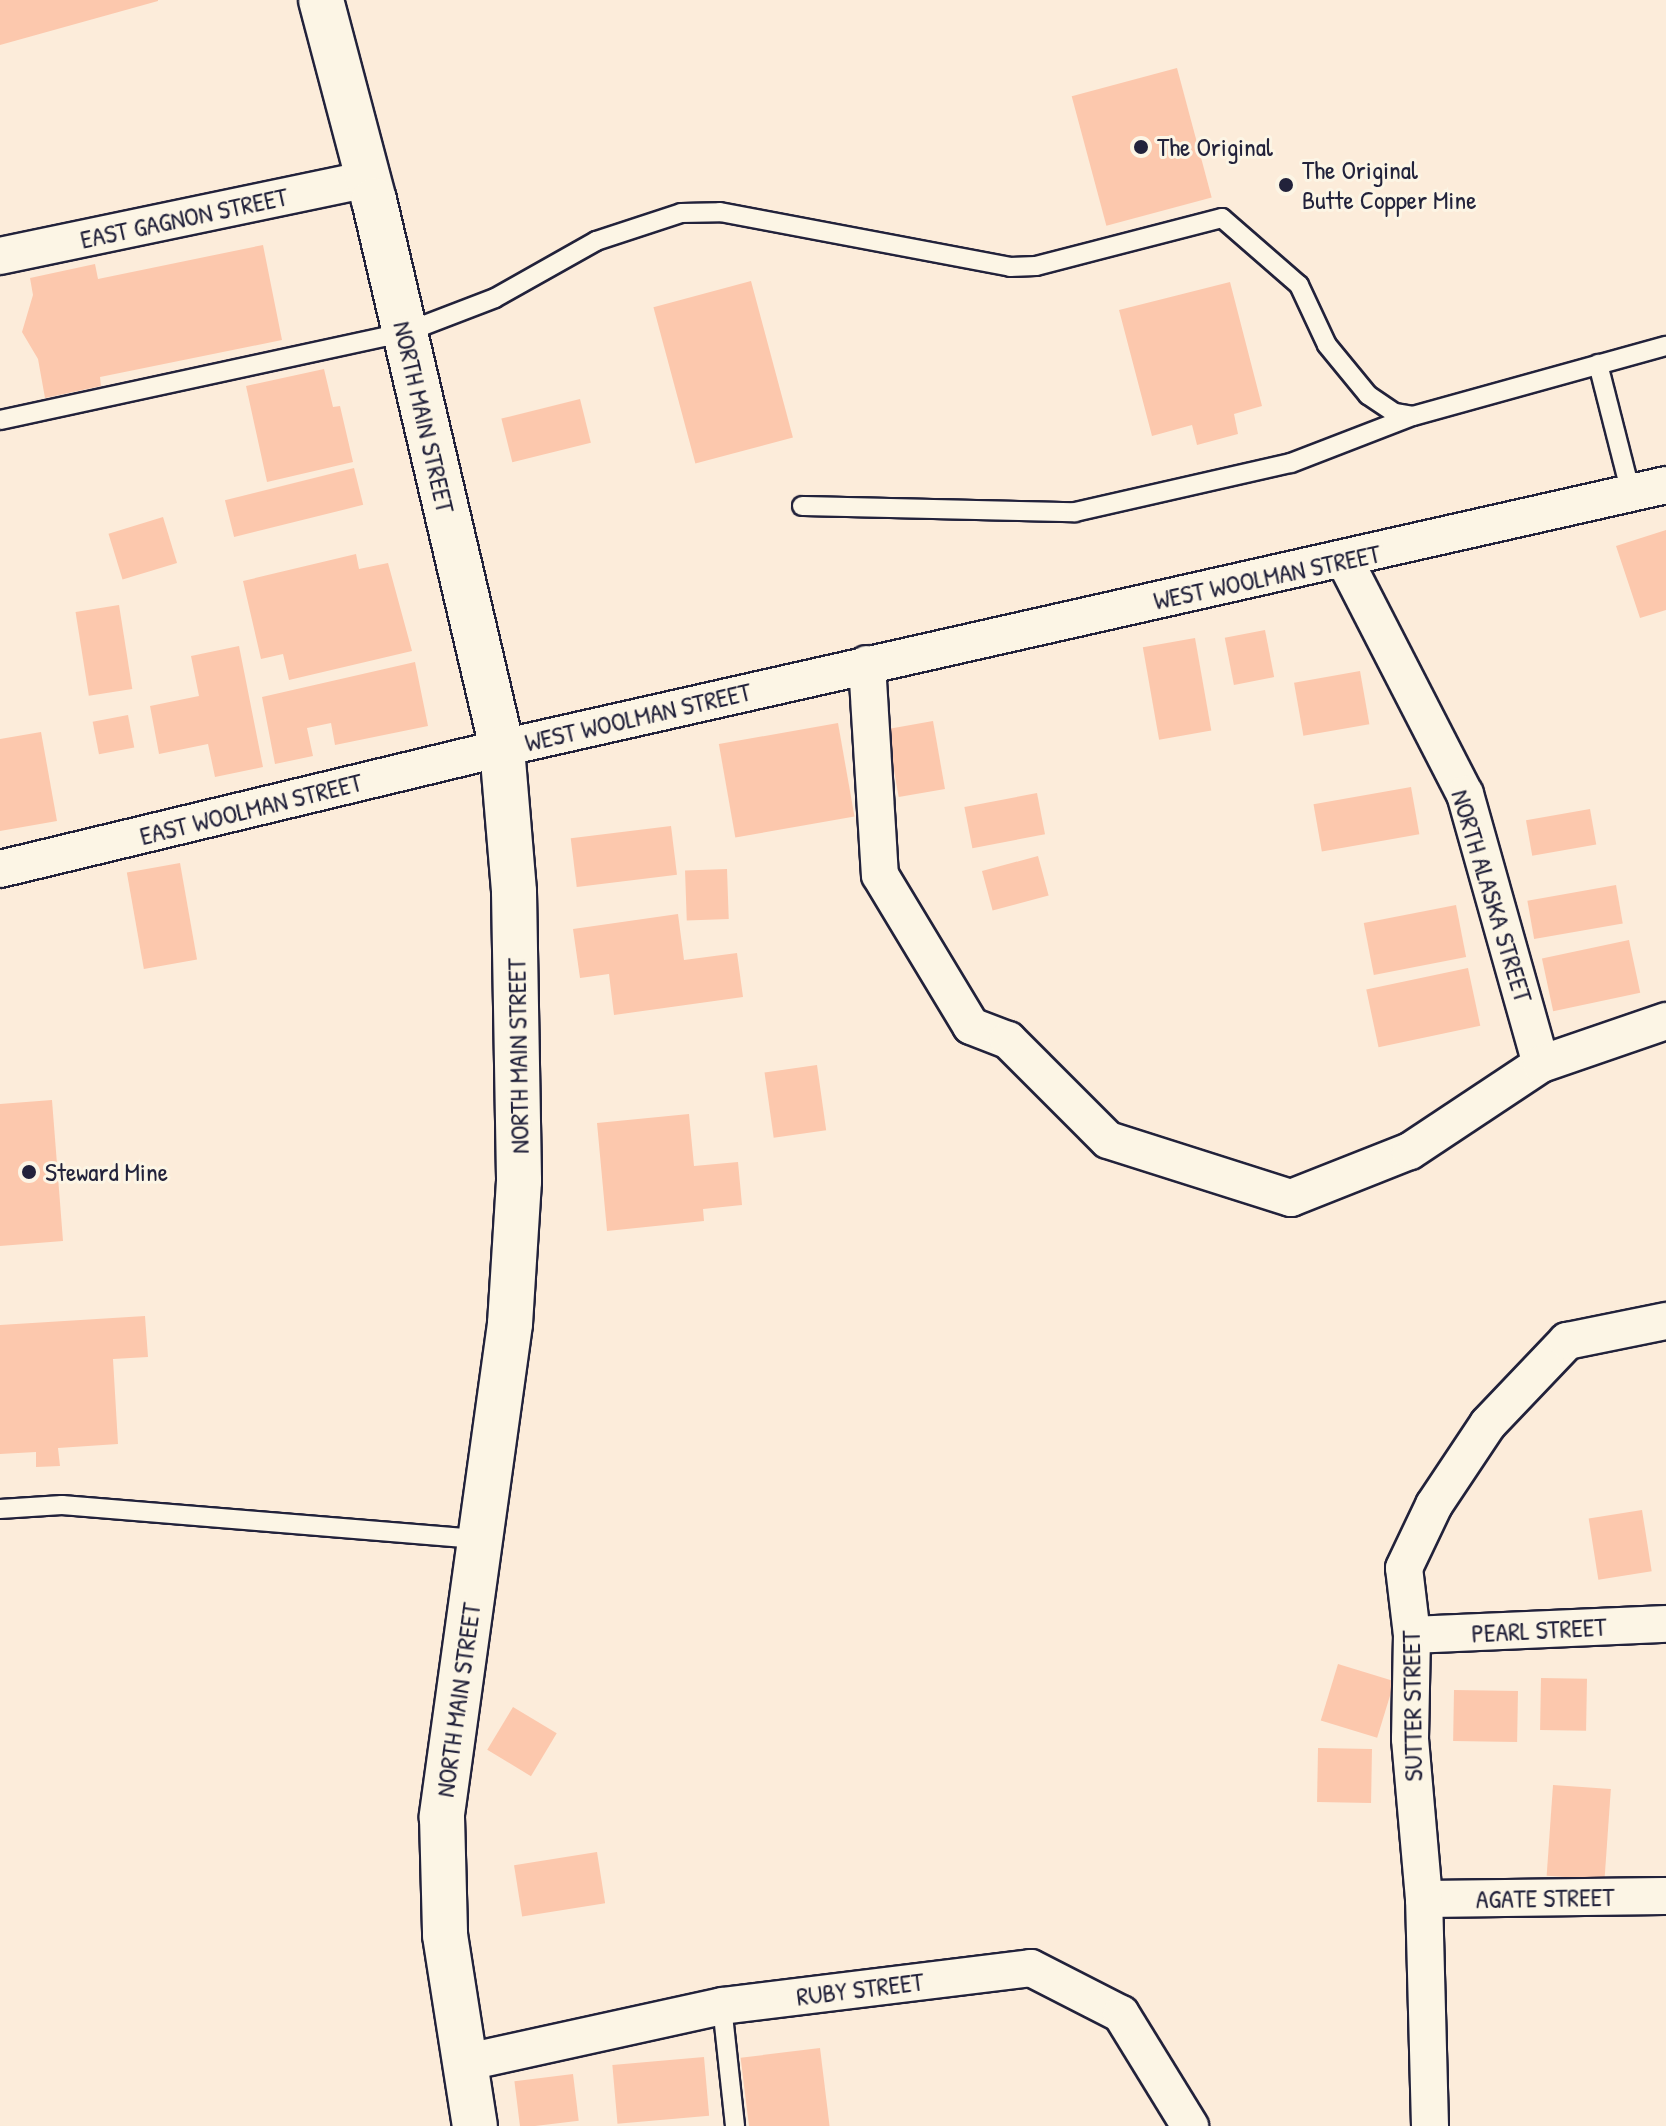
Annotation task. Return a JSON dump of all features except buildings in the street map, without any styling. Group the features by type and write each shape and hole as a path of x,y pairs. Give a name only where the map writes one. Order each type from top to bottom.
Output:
{"main road":[{"name":"NORTH MAIN STREET","path":"321,0 368,179 502,748 517,956 519,1181 510,1324 442,1817 445,1935 475,2126"}],"street":[{"name":"EAST GAGNON STREET","path":"0,256 368,179"},
{"name":"WEST WOOLMAN STREET","path":"502,748 867,664 1345,561 1666,485"},
{"name":"NORTH ALASKA STREET","path":"1345,561 1465,794 1541,1064"},
{"path":"867,664 880,875 971,1026 1008,1040 1108,1140 1291,1198 1410,1151 1541,1064 1666,1021"},
{"name":"EAST WOOLMAN STREET","path":"0,869 502,748"},
{"name":"SUTTER STREET","path":"1430,2126 1424,1899 1410,1739 1412,1635 1404,1568 1434,1505 1488,1424 1567,1341 1666,1321"},
{"name":"PEARL STREET","path":"1412,1635 1666,1624"},
{"name":"AGATE STREET","path":"1424,1899 1666,1896"},
{"name":"RUBY STREET","path":"463,2063 722,2006 1031,1968 1121,2014 1190,2126"}],"lane":[{"path":"0,420 404,333 495,298 596,241 681,213 720,212 1010,267 1036,266 1222,218 1299,285 1327,345 1368,395 1395,413 1413,416"},
{"path":"802,506 1075,512 1291,463 1413,416 1666,346"},
{"path":"1598,364 1631,493"},
{"path":"0,1509 62,1505 480,1539"},
{"path":"722,2006 735,2126"}],"place":[{"name":"The Original","path":"1141,147"},
{"name":"The Original Butte Copper Mine","path":"1286,185"},
{"name":"Steward Mine","path":"29,1172"}]}
